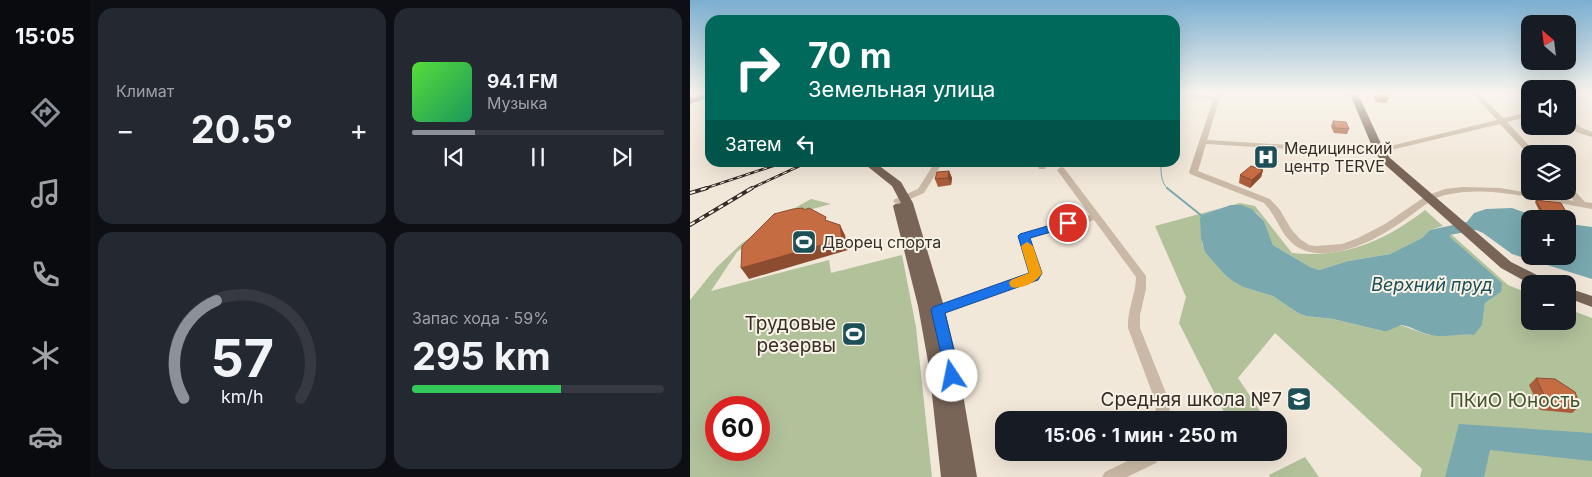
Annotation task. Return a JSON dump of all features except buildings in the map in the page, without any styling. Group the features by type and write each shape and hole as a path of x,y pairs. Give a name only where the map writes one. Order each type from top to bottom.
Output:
{"main road":[{"path":"1364,116 1379,151 1386,160 1511,269 1523,275"},
{"path":"865,167 890,182"},
{"path":"873,167 890,182 901,198 932,312 952,376 967,477"},
{"path":"1576,296 1592,302"},
{"path":"932,312 951,477"}],"street":[{"path":"1211,116 1193,172 1267,201 1276,210 1293,238 1311,249 1334,249 1361,242 1388,227 1428,197 1446,192 1476,189 1525,194 1592,206"},
{"path":"1497,116 1525,145"},
{"path":"1203,142 1379,151 1521,116"},
{"path":"1576,127 1592,134"},
{"path":"901,198 918,194 936,167"},
{"path":"1061,170 1141,276 1142,286 1133,320 1134,328 1163,403 1163,411"},
{"path":"1576,198 1582,204"},
{"path":"932,312 1034,276 1036,273 1024,236 1097,216"},
{"path":"1110,477 1145,461"}],"green space":[{"path":"811,199 831,204 780,218"},
{"path":"1240,203 1255,206 1292,253 1329,253 1363,245 1394,231 1425,210 1443,226 1430,230 1422,238 1390,254 1348,261 1319,270 1310,267 1273,245 1264,221 1257,213 1246,207 1232,205"},
{"name":"ПКиО Юность","path":"1224,207 1204,214 1202,244 1226,276 1243,287 1273,296 1298,313 1306,316 1333,319 1383,331 1388,331 1400,325 1429,335 1474,334 1482,324 1485,303 1501,292 1451,238 1450,235 1452,235 1508,285 1521,290 1521,330 1576,330 1576,312 1592,318 1592,477 1420,477 1422,469 1275,333 1238,378 1260,411 1223,411 1179,323 1186,297 1155,226"},
{"path":"777,220 737,252 711,291 829,260 831,273 902,255 916,327 932,477 690,477 690,300 716,268 742,243"},
{"path":"1305,457 1319,477 1270,477 1269,475"}],"water":[{"name":"Верхний пруд","path":"1231,205 1241,205 1252,209 1264,221 1273,245 1310,267 1319,270 1348,261 1390,254 1422,238 1430,230 1467,222 1474,213 1486,209 1512,208 1521,211 1521,257 1512,254 1476,230 1450,235 1451,238 1502,283 1501,292 1485,303 1482,325 1474,335 1437,336 1401,325 1388,331 1383,331 1333,319 1306,316 1298,313 1273,296 1243,287 1233,281 1226,276 1205,252 1201,238 1200,218 1204,214"},
{"name":"Верхний пруд","path":"1576,225 1592,227 1592,279 1547,265 1576,265"},
{"path":"1459,424 1592,433 1592,461 1490,450 1484,477 1445,477"}],"waterway":[{"path":"1161,167 1162,180 1167,188"},
{"path":"1167,188 1202,216"}],"railway":[{"path":"703,189 770,167"},
{"path":"751,188 797,167"},
{"path":"690,193 707,188"},
{"path":"690,225 751,188"}],"slow traffic":[{"path":"1015,283 1034,276 1036,273 1027,246"}],"place":[{"name":"Медицинский центр TERVE","path":"1266,157"},
{"name":"Дворец спорта","path":"804,242"},
{"name":"Трудовые резервы","path":"854,334"},
{"name":"Средняя школа №7","path":"1299,399"}],"route":[{"path":"952,376 938,310 1034,276 1036,273 1024,236 1068,223"}]}
